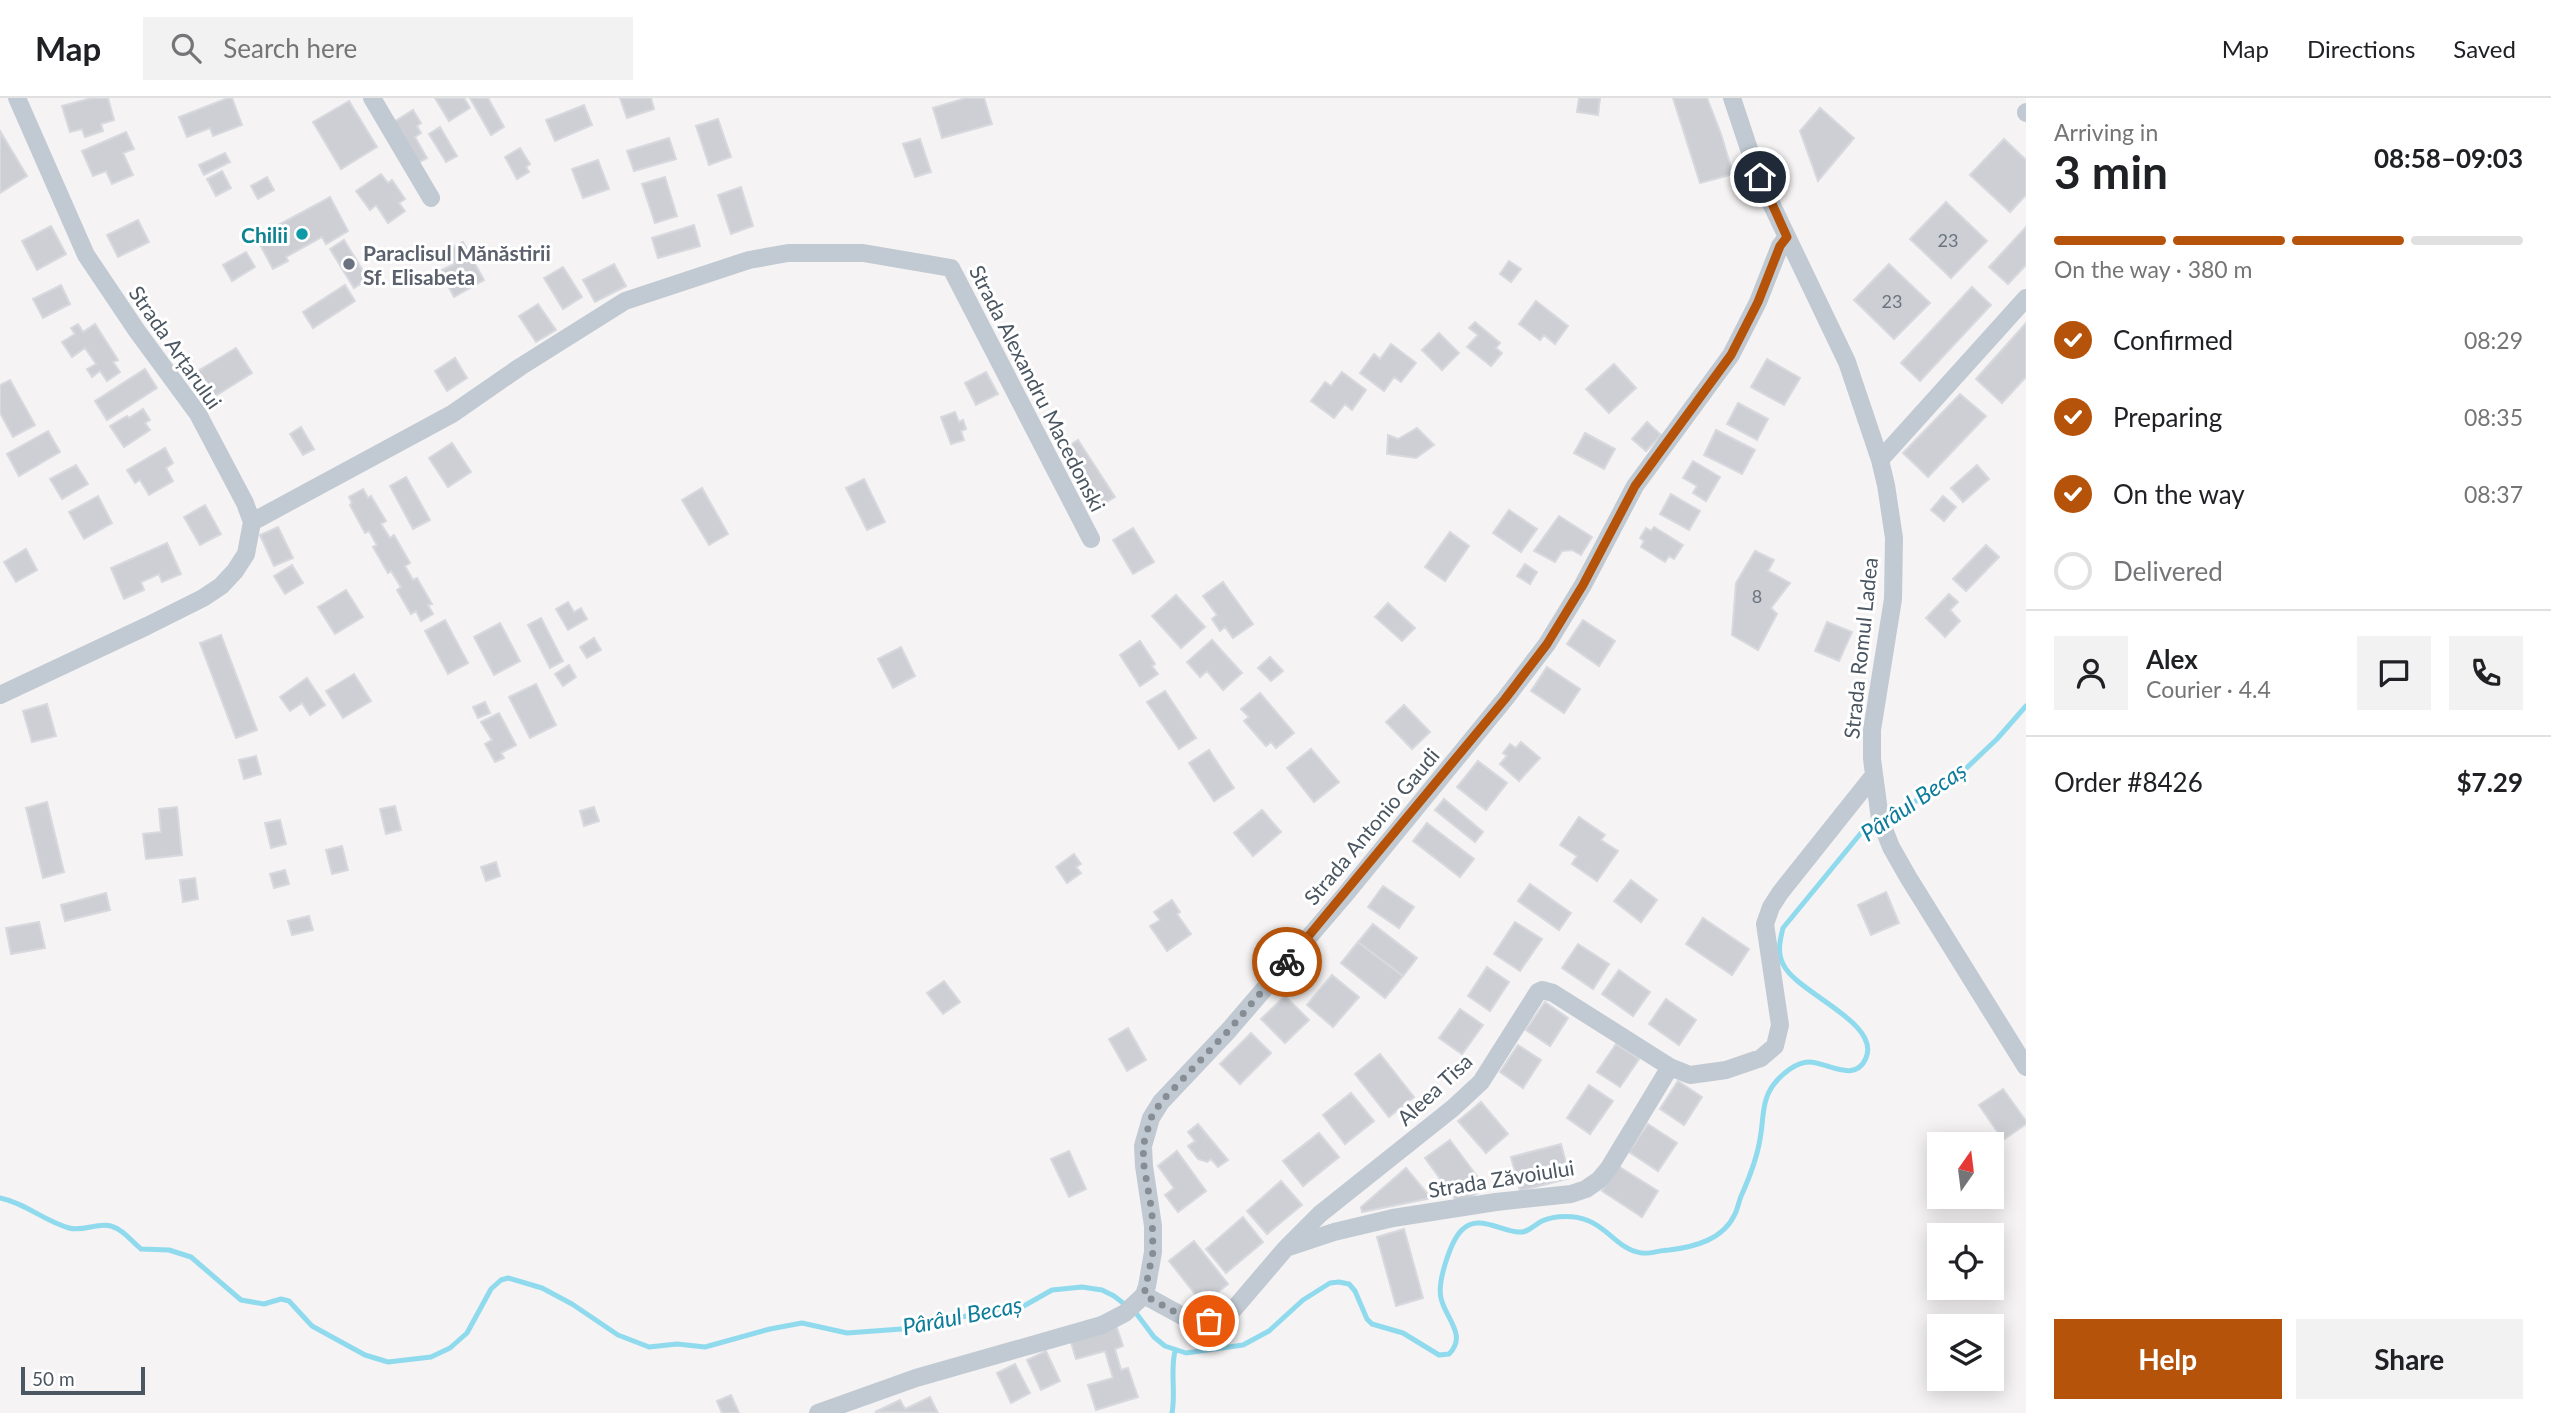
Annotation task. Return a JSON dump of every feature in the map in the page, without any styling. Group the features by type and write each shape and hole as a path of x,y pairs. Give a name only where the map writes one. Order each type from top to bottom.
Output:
{"street":[{"name":"Strada Arțarului","path":"17,98 86,255 198,414 245,503 252,522"},
{"path":"372,98 431,198"},
{"name":"Strada Romul Ladea","path":"1732,98 1752,158 1847,362 1880,460 1891,508 1894,538 1893,599 1872,730 1874,775 1885,835 2026,1068"},
{"name":"Strada Antonio Gaudi","path":"1136,1303 1153,1252 1152,1212 1143,1146 1151,1118 1161,1102 1229,1030 1344,896 1547,644 1583,585 1635,486 1731,355 1758,302 1780,246 1787,237"},
{"name":"Strada Alexandru Macedonski","path":"252,522 452,414 520,367 625,301 750,260 788,253 830,252 863,253 951,268 1038,441 1091,539"},
{"path":"1880,460 2026,298"},
{"path":"0,695 147,626 221,586 246,554 252,522"},
{"path":"1670,1067 1690,1075 1726,1070 1761,1058 1775,1046 1780,1025 1765,930 1768,912 1780,893 1874,775"},
{"name":"Aleea Tisa","path":"1286,1248 1320,1214 1434,1124 1481,1082 1538,992 1553,993 1670,1067"},
{"name":"Strada Zăvoiului","path":"1286,1248 1335,1232 1393,1218 1571,1194 1586,1189 1599,1180 1609,1168 1670,1067"},
{"path":"818,1413 916,1378 1102,1325 1136,1303 1197,1321 1221,1319 1233,1310 1286,1248"}],"building":[{"path":"92,98 108,98 114,120 101,124 103,131 85,137 82,129 70,132 62,106"},
{"path":"232,98 242,125 213,136 210,128 187,137 179,117"},
{"path":"435,98 464,98 470,108 449,121"},
{"path":"470,98 488,98 504,127 491,135"},
{"path":"620,98 651,98 654,109 627,118"},
{"path":"966,98 984,98 992,124 942,138 933,108"},
{"path":"1579,98 1600,98 1598,115 1577,112"},
{"path":"1673,98 1707,98 1733,174 1700,183"},
{"path":"349,101 377,147 341,169 313,122"},
{"path":"584,105 592,125 555,141 546,120"},
{"path":"1820,108 1854,138 1818,181 1800,131"},
{"path":"413,110 421,123 417,126 421,133 415,137 427,158 416,164 392,123"},
{"path":"718,119 731,157 709,165 696,126"},
{"path":"440,127 457,156 446,162 429,134"},
{"path":"0,131 27,176 0,193"},
{"path":"126,132 134,149 123,153 133,175 112,184 106,171 93,176 82,151"},
{"path":"669,138 676,159 634,171 627,151"},
{"path":"920,139 931,172 915,177 903,144"},
{"path":"2004,139 2026,160 2026,195 2010,212 1970,175"},
{"path":"520,148 530,164 526,167 529,172 517,179 505,157"},
{"path":"225,153 230,162 204,175 199,165"},
{"path":"598,160 609,189 583,198 572,169"},
{"path":"222,171 231,188 216,196 207,179"},
{"path":"381,174 388,183 392,180 405,199 399,203 405,211 388,223 376,205 370,210 356,191"},
{"path":"267,177 274,190 258,199 251,186"},
{"path":"665,177 677,216 655,223 642,184"},
{"path":"741,187 753,226 731,234 718,195"},
{"name":"Chilii","path":"330,197 348,231 326,244 322,237 286,257 288,261 273,269 256,237"},
{"path":"1946,202 1987,241 1951,278 1910,239"},
{"path":"138,220 149,242 118,257 107,235"},
{"path":"694,225 700,246 658,258 652,238"},
{"path":"51,226 66,254 37,270 22,241"},
{"path":"2026,227 2026,265 2008,284 1989,267"},
{"name":"Paraclisul Mănăstirii Sf. Elisabeta","path":"344,240 368,279 354,288 330,249"},
{"path":"463,242 484,280 454,297 440,271 454,264 446,250"},
{"name":"Chilii","path":"246,252 255,267 232,281 223,265"},
{"path":"1509,261 1521,269 1511,282 1500,274"},
{"path":"614,264 626,286 595,302 583,280"},
{"path":"1889,264 1930,303 1894,339 1854,300"},
{"path":"563,267 582,297 563,309 544,278"},
{"path":"61,285 70,304 43,318 33,299"},
{"path":"345,285 355,301 313,328 303,312"},
{"path":"1972,287 1991,305 1920,381 1901,363"},
{"path":"1536,301 1568,326 1555,344 1544,335 1540,340 1519,324"},
{"path":"538,304 556,330 536,342 519,316"},
{"path":"1475,322 1500,343 1496,348 1502,353 1491,366 1467,347 1478,335 1469,328"},
{"path":"2026,323 2026,377 2002,403 1976,379"},
{"path":"78,324 83,332 95,324 118,360 113,362 120,372 107,381 100,371 92,377 87,369 96,364 85,348 72,357 62,342 75,334 71,328"},
{"path":"1439,333 1459,353 1442,370 1422,350"},
{"path":"1391,344 1416,363 1401,382 1394,377 1384,391 1360,373 1374,354 1380,359"},
{"path":"236,348 252,373 212,398 196,372"},
{"path":"455,358 467,378 447,391 435,371"},
{"path":"1767,359 1800,378 1784,405 1751,387"},
{"path":"1614,364 1636,388 1609,413 1586,389"},
{"path":"145,369 157,388 107,420 95,401"},
{"path":"986,372 998,394 976,405 965,383"},
{"path":"1342,372 1366,390 1352,410 1345,404 1334,418 1311,401 1325,382 1331,386"},
{"path":"10,380 35,425 13,437 0,413 0,385"},
{"path":"1960,394 1986,416 1928,477 1903,453"},
{"path":"1738,403 1768,419 1757,440 1727,424"},
{"path":"143,409 150,420 145,423 150,430 124,447 110,426"},
{"path":"955,412 959,422 963,420 966,429 961,431 964,440 951,444 941,417"},
{"path":"1647,422 1661,435 1646,451 1632,439"},
{"path":"301,427 314,449 303,455 290,434"},
{"path":"1417,428 1434,445 1416,458 1387,454 1388,435 1398,439"},
{"path":"1716,430 1755,450 1742,474 1704,455"},
{"path":"48,431 60,452 19,476 7,454"},
{"path":"1585,433 1615,449 1604,469 1574,453"},
{"path":"1078,440 1115,497 1097,508 1060,452"},
{"path":"452,443 471,472 448,487 429,458"},
{"path":"165,448 173,463 166,468 173,481 149,495 140,480 135,483 127,470"},
{"path":"1693,461 1720,477 1706,501 1693,493 1697,486 1683,478"},
{"path":"76,465 88,484 62,499 50,479"},
{"path":"1977,465 1989,479 1963,502 1951,488"},
{"path":"406,477 430,520 413,529 390,486"},
{"path":"864,479 885,522 867,530 846,488"},
{"path":"702,488 728,534 709,545 682,500"},
{"path":"363,489 368,498 371,496 386,521 381,524 390,538 394,535 410,563 405,566 413,580 417,578 432,604 428,605 433,614 421,621 416,611 411,614 397,590 401,587 391,571 388,573 373,547 377,545 369,531 365,533 350,505 352,503 349,497"},
{"path":"1671,494 1700,511 1689,530 1660,514"},
{"path":"98,496 112,523 84,539 69,512"},
{"path":"1943,496 1956,507 1944,521 1931,510"},
{"path":"205,505 221,534 200,545 184,517"},
{"path":"1509,510 1537,529 1521,552 1493,533"},
{"path":"1559,516 1592,537 1581,555 1572,550 1562,551 1555,562 1534,551"},
{"path":"278,527 293,558 274,566 260,535"},
{"path":"1654,527 1683,545 1674,559 1669,556 1665,562 1641,547 1644,541 1640,538 1646,528 1651,531"},
{"path":"1133,528 1154,562 1133,574 1113,540"},
{"path":"1450,532 1469,546 1445,581 1425,567"},
{"path":"167,543 181,574 162,582 159,574 141,582 144,590 124,599 111,568"},
{"path":"1986,545 1999,557 1966,591 1953,579"},
{"path":"26,549 37,570 16,582 4,562"},
{"path":"1755,551 1774,560 1768,571 1790,583 1771,608 1777,614 1758,650 1732,635 1736,583"},
{"path":"1525,564 1537,572 1530,584 1517,576"},
{"path":"292,565 303,583 285,594 274,576"},
{"path":"1223,582 1253,624 1233,638 1225,627 1220,631 1212,619 1217,615 1203,596"},
{"path":"346,590 363,617 335,634 318,607"},
{"path":"1949,594 1958,602 1950,610 1960,621 1945,637 1926,618"},
{"path":"1176,595 1205,627 1181,648 1152,616"},
{"path":"568,602 574,612 581,608 587,619 568,630 556,609"},
{"path":"1388,603 1415,628 1402,641 1375,617"},
{"path":"541,618 563,661 550,668 528,625"},
{"path":"445,620 468,663 448,674 425,631"},
{"path":"1583,620 1615,641 1599,666 1567,644"},
{"path":"1827,622 1852,632 1839,661 1815,651"},
{"path":"500,623 520,661 494,675 474,637"},
{"path":"221,635 257,730 236,738 200,643"},
{"path":"594,638 601,650 587,658 580,647"},
{"path":"1212,640 1242,673 1223,690 1207,671 1200,677 1187,662"},
{"path":"1140,641 1155,664 1152,666 1158,674 1140,686 1120,655"},
{"path":"901,647 915,676 893,688 878,659"},
{"path":"1270,657 1283,671 1271,681 1258,668"},
{"path":"569,665 576,677 563,686 555,674"},
{"path":"1547,667 1580,689 1564,713 1531,691"},
{"path":"354,674 371,701 343,718 326,691"},
{"path":"307,678 325,705 310,715 302,703 290,711 280,697"},
{"path":"536,684 556,725 530,738 509,697"},
{"path":"1165,691 1196,738 1179,749 1147,702"},
{"path":"1260,693 1294,733 1276,748 1271,742 1266,746 1244,721 1249,717 1241,709"},
{"path":"485,702 490,713 478,718 473,707"},
{"path":"47,704 56,736 32,742 23,711"},
{"path":"1404,705 1430,732 1412,749 1386,722"},
{"path":"499,713 516,745 501,753 504,758 495,762 485,744 492,740 481,722"},
{"path":"1521,742 1540,758 1519,781 1500,764 1507,756 1503,753 1510,744 1516,748"},
{"path":"1311,749 1339,782 1314,802 1287,768"},
{"path":"1209,750 1234,788 1214,801 1189,763"},
{"path":"256,756 261,774 244,779 239,760"},
{"path":"1478,761 1507,783 1486,810 1457,787"},
{"path":"1444,799 1483,832 1475,842 1435,810"},
{"path":"47,802 64,872 43,878 26,808"},
{"path":"395,806 401,830 386,834 380,809"},
{"path":"177,807 182,855 146,859 143,834 161,832 159,809"},
{"path":"594,807 599,821 584,826 580,811"},
{"path":"1262,810 1281,832 1253,856 1234,833"},
{"path":"1579,817 1605,835 1601,840 1618,851 1597,881 1572,864 1577,856 1560,845"},
{"path":"280,820 286,844 271,848 265,823"},
{"path":"1427,823 1474,859 1460,877 1413,841"},
{"path":"342,846 348,870 332,874 326,850"},
{"path":"1074,854 1081,864 1076,867 1081,873 1067,883 1056,867"},
{"path":"496,862 500,876 486,881 481,867"},
{"path":"285,870 289,884 274,888 270,874"},
{"path":"195,878 198,899 183,902 180,880"},
{"path":"1631,880 1657,900 1641,922 1614,901"},
{"path":"1530,884 1571,913 1559,930 1518,901"},
{"path":"1383,886 1414,907 1399,928 1368,907"},
{"path":"1886,892 1899,923 1871,935 1858,905"},
{"path":"106,893 110,910 65,921 61,905"},
{"path":"1172,900 1180,912 1177,914 1191,934 1167,951 1150,926 1160,920 1154,912"},
{"path":"309,916 313,930 292,935 288,921"},
{"path":"1703,918 1749,949 1732,975 1686,944"},
{"path":"39,922 45,948 11,954 6,928"},
{"path":"1515,922 1542,939 1520,971 1494,954"},
{"path":"1373,924 1417,958 1403,976 1358,942"},
{"path":"1358,942 1403,976 1385,998 1341,963"},
{"path":"1578,944 1609,964 1593,989 1562,968"},
{"path":"1487,967 1509,982 1490,1011 1468,996"},
{"path":"1619,970 1650,992 1633,1016 1602,994"},
{"path":"1332,975 1359,997 1333,1027 1307,1005"},
{"path":"944,981 960,1002 943,1014 927,993"},
{"path":"1285,996 1309,1020 1285,1043 1261,1019"},
{"path":"1666,999 1696,1020 1679,1045 1649,1024"},
{"path":"1545,1002 1568,1018 1550,1046 1526,1030"},
{"path":"1460,1009 1483,1025 1462,1054 1439,1038"},
{"path":"1128,1028 1146,1060 1127,1071 1109,1039"},
{"path":"1251,1033 1271,1053 1240,1084 1220,1064"},
{"path":"1616,1044 1639,1059 1620,1087 1597,1072"},
{"path":"1518,1045 1541,1060 1523,1088 1500,1072"},
{"path":"1380,1054 1414,1097 1389,1117 1355,1074"},
{"path":"1678,1081 1702,1097 1684,1125 1660,1109"},
{"path":"1589,1085 1613,1101 1590,1134 1567,1118"},
{"path":"2003,1089 2026,1124 2004,1139 2004,1132 1998,1132 1979,1105"},
{"path":"1351,1093 1374,1121 1345,1144 1323,1115"},
{"path":"1481,1102 1508,1134 1486,1153 1458,1121"},
{"path":"1198,1124 1228,1160 1218,1167 1211,1159 1207,1162 1198,1159 1188,1146 1195,1141 1188,1132"},
{"path":"1648,1124 1677,1143 1658,1171 1629,1152"},
{"path":"1319,1133 1339,1157 1303,1186 1283,1161"},
{"path":"1450,1140 1485,1187 1460,1206 1425,1158"},
{"path":"1561,1144 1570,1178 1520,1191 1511,1157"},
{"path":"1069,1151 1086,1189 1069,1197 1051,1159"},
{"path":"1177,1151 1206,1191 1178,1212 1165,1195 1174,1188 1158,1166"},
{"path":"1618,1166 1658,1191 1642,1217 1602,1191"},
{"path":"1406,1168 1431,1198 1362,1212 1361,1207"},
{"path":"1281,1181 1302,1205 1267,1234 1247,1211"},
{"path":"1243,1217 1263,1242 1226,1273 1206,1249"},
{"path":"1404,1229 1423,1298 1396,1306 1377,1237"},
{"path":"1194,1241 1228,1284 1203,1304 1169,1261"},
{"path":"1115,1322 1123,1346 1115,1349 1121,1370 1128,1368 1138,1397 1096,1410 1088,1385 1113,1378 1105,1351 1076,1359 1069,1336"},
{"path":"1046,1351 1060,1381 1041,1390 1027,1360"},
{"path":"1015,1364 1030,1393 1011,1403 997,1373"},
{"path":"731,1395 739,1413 722,1413 717,1401"},
{"path":"930,1397 938,1413 875,1412 900,1400 905,1409"}],"waterway":[{"name":"Pârâul Becaș","path":"0,1198 69,1228 111,1226 124,1233 141,1249 169,1250 191,1257 241,1300 264,1304 281,1299 289,1301 312,1326 365,1355 388,1362 431,1357 450,1348 467,1333 491,1289 501,1280 508,1278 542,1288 572,1304 618,1335 649,1347 677,1344 705,1347 802,1323 847,1333 915,1328 955,1318 1022,1307 1052,1290 1082,1287 1102,1290 1114,1296 1136,1313 1154,1337 1165,1346 1186,1353 1243,1345 1269,1331 1303,1300 1330,1283 1339,1282 1349,1284 1355,1291 1367,1319 1372,1324 1403,1333 1439,1355 1449,1354 1454,1347 1456,1333 1443,1305 1441,1282 1454,1242 1458,1234 1469,1225 1483,1223 1522,1232 1547,1219 1572,1217 1589,1221 1620,1244 1645,1253 1679,1249 1707,1241 1730,1223 1755,1160 1765,1104 1774,1084 1799,1064 1809,1062 1848,1071 1861,1066 1866,1058 1867,1045 1861,1032 1850,1020 1791,975 1783,964 1780,951 1783,928 1861,833 1957,777 1997,739 2026,706"},
{"path":"1172,1413 1175,1351"}],"way so far":[{"path":"1209,1321 1197,1321 1175,1314 1144,1295 1153,1252 1152,1212 1144,1166 1143,1146 1146,1132 1161,1102 1229,1030 1287,962"}],"place":[{"name":"Chilii","path":"302,234"},
{"name":"Paraclisul Mănăstirii Sf. Elisabeta","path":"349,264"}],"route":[{"path":"1287,962 1344,896 1547,644 1583,585 1635,486 1731,355 1758,302 1780,246 1787,237 1760,177"}]}
